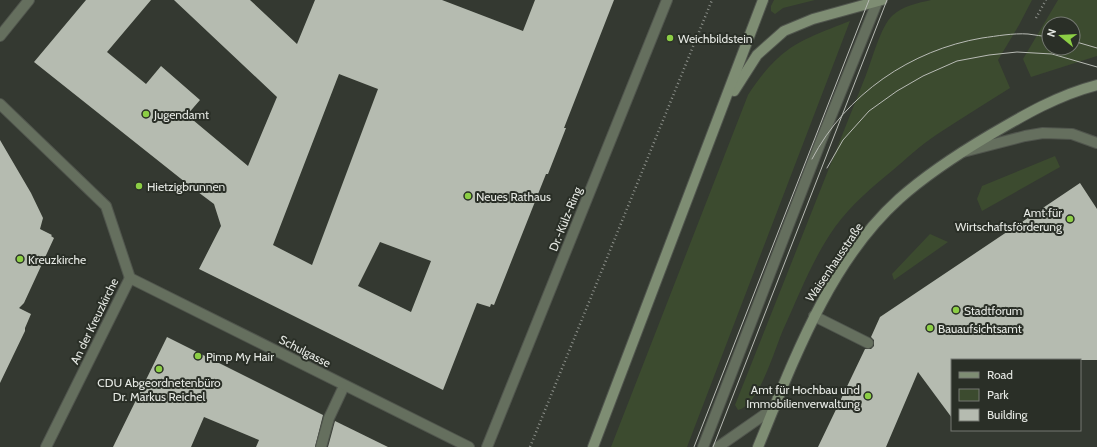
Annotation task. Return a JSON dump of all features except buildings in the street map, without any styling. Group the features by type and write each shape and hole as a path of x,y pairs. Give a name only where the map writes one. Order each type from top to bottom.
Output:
{"main road":[{"path":"593,447 763,0"},
{"path":"722,110 757,55 784,31 813,19 879,0"},
{"name":"Waisenhausstraße","path":"758,447 814,316 841,270 868,232 898,200 930,173 958,154 1033,110 1079,90 1097,85"}],"street":[{"path":"0,36 29,0"},
{"name":"Dr.-Külz-Ring","path":"487,447 668,0"},
{"path":"703,447 821,141 879,0"},
{"name":"An der Kreuzkirche","path":"0,104 106,206 130,278 46,447"},
{"path":"958,154 1025,136 1043,133 1072,134 1097,143"},
{"name":"Schulgasse","path":"130,278 468,447"},
{"path":"814,316 868,343"},
{"path":"321,447 329,418 344,386"},
{"path":"718,447 774,408"}],"path":[{"path":"530,447 712,0"},
{"path":"1036,18 1046,0"}],"green space":[{"path":"774,0 815,0 783,8 775,14 771,11 771,6"},
{"path":"931,0 1032,0 998,60 1010,88 925,143 870,190 841,219 827,239 807,277 759,388 746,406 738,410 735,405 881,34 893,15 901,9"},
{"path":"1058,0 1097,0 1097,56 1031,77 1023,59 1041,29 1041,56 1081,56 1081,16 1049,16"},
{"path":"850,21 687,447 611,447 748,95 766,70 789,49 810,37"},
{"path":"1055,156 1060,167 982,211 977,199 982,186"},
{"path":"930,234 948,242 894,280 892,274"}],"tram line":[{"path":"694,447 869,0"},
{"path":"713,447 887,0"},
{"path":"812,159 826,136 843,114 862,95 906,64 930,53 956,44 982,38 1022,34 1041,36"},
{"path":"1081,43 1097,48"},
{"path":"827,168 843,140 869,111 897,91 923,76 957,61 1017,52 1052,54 1097,67"}],"place":[{"name":"Weichbildstein","path":"670,38"},
{"name":"Jugendamt","path":"146,114"},
{"name":"Hietzigbrunnen","path":"139,186"},
{"name":"Neues Rathaus","path":"468,196"},
{"name":"Amt für Wirtschaftsförderung","path":"1070,219"},
{"name":"Kreuzkirche","path":"20,259"},
{"name":"Stadtforum","path":"956,310"},
{"name":"Bauaufsichtsamt","path":"930,328"},
{"name":"Pimp My Hair","path":"198,356"},
{"name":"CDU Abgeordnetenbüro Dr. Markus Reichel","path":"159,369"},
{"name":"Amt für Hochbau und Immobilienverwaltung","path":"868,396"}]}
